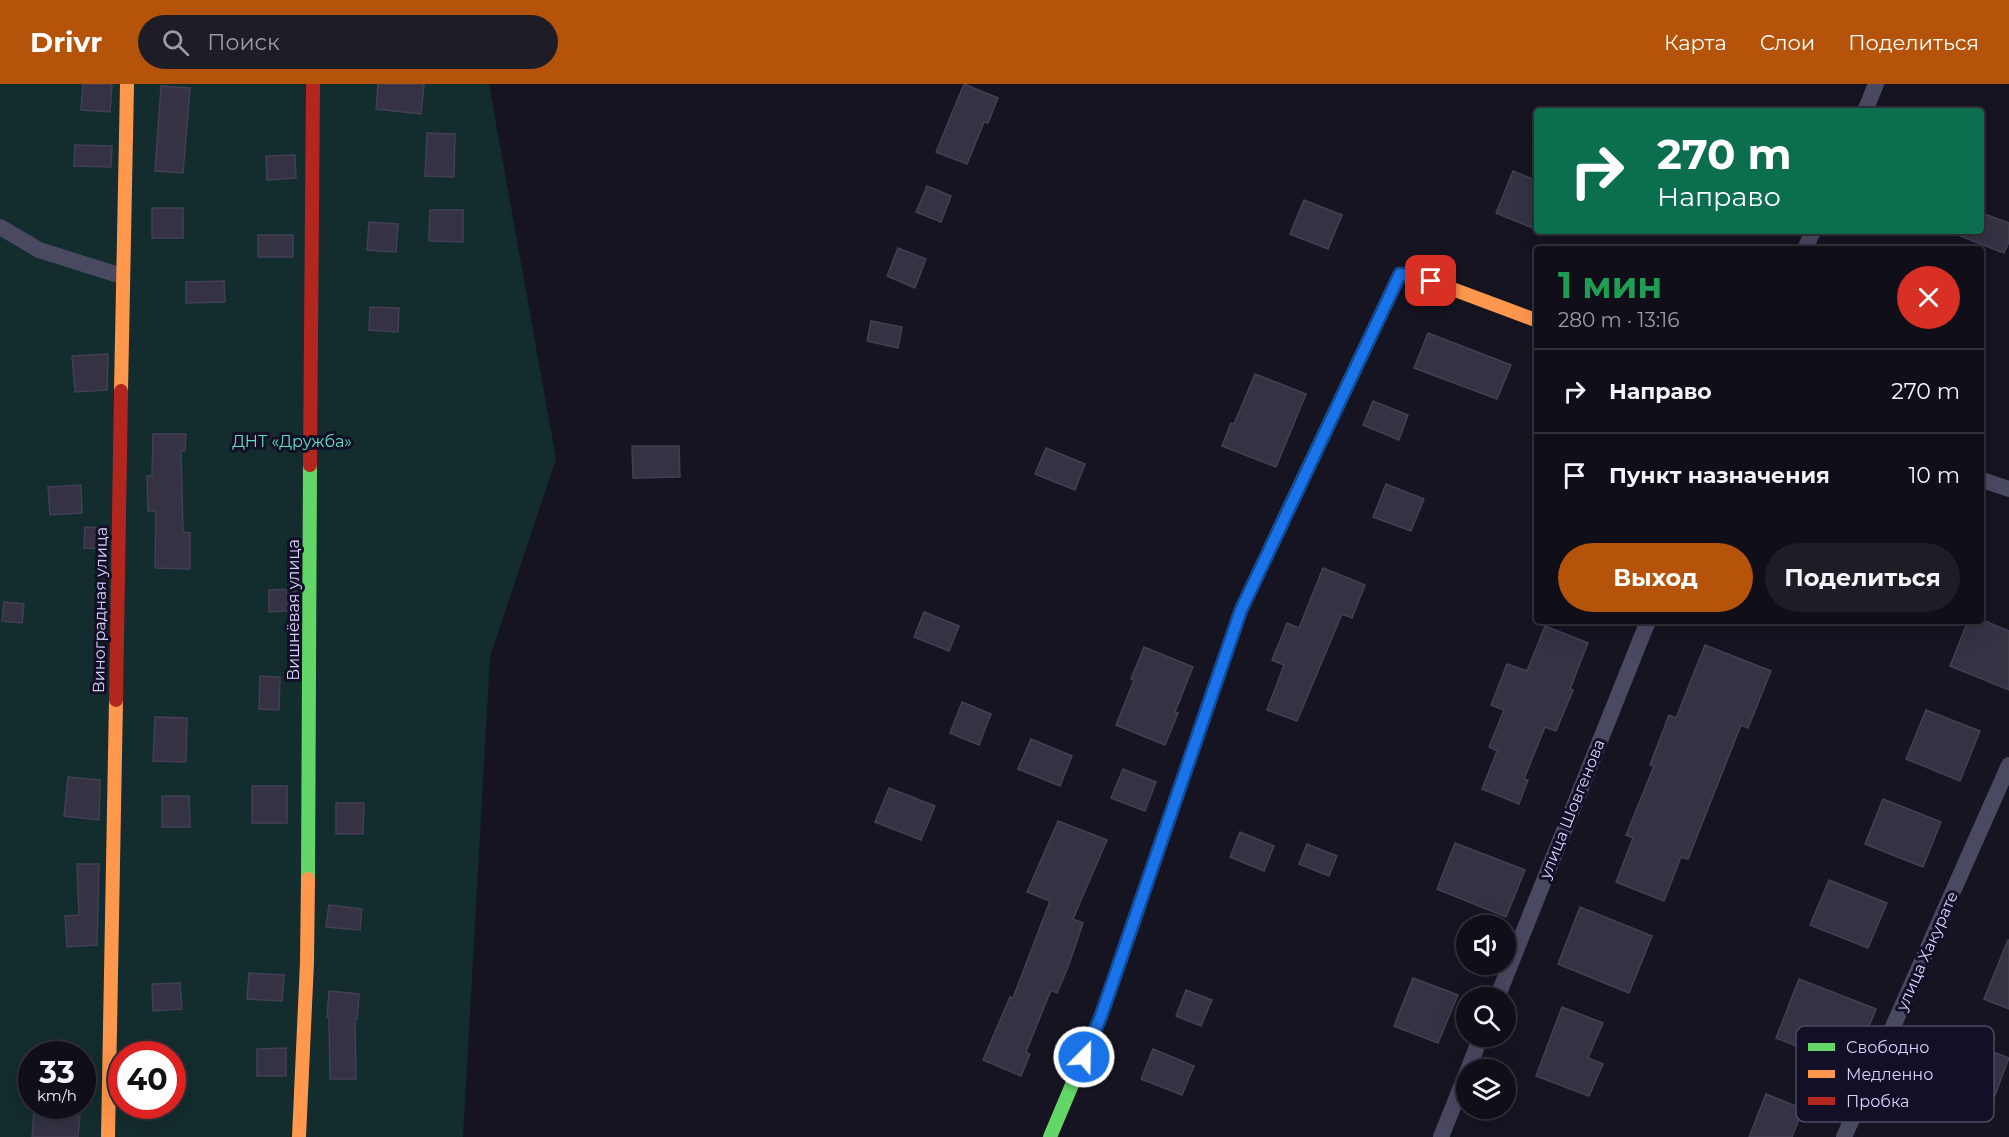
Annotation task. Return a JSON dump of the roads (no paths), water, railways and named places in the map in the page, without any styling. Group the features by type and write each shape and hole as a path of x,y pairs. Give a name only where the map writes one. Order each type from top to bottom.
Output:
{"street":[{"name":"Виноградная улица","path":"108,1137 127,84"},
{"name":"Вишнёвая улица","path":"299,1137 307,962 313,84"},
{"path":"1866,108 1876,84"},
{"path":"0,227 39,250 123,276"},
{"path":"1050,1137 1101,1016 1241,610 1400,274 1431,281 1534,320"},
{"path":"1984,481 2009,489"},
{"name":"улица Шовгенова","path":"1501,987 1647,624"},
{"name":"улица Хакурате","path":"1893,1026 2009,765"},
{"path":"1441,1137 1456,1099"},
{"name":"улица Хакурате","path":"1844,1137 1851,1122"}],"park label":[{"name":"ДНТ «Дружба»","path":"292,441"}]}
